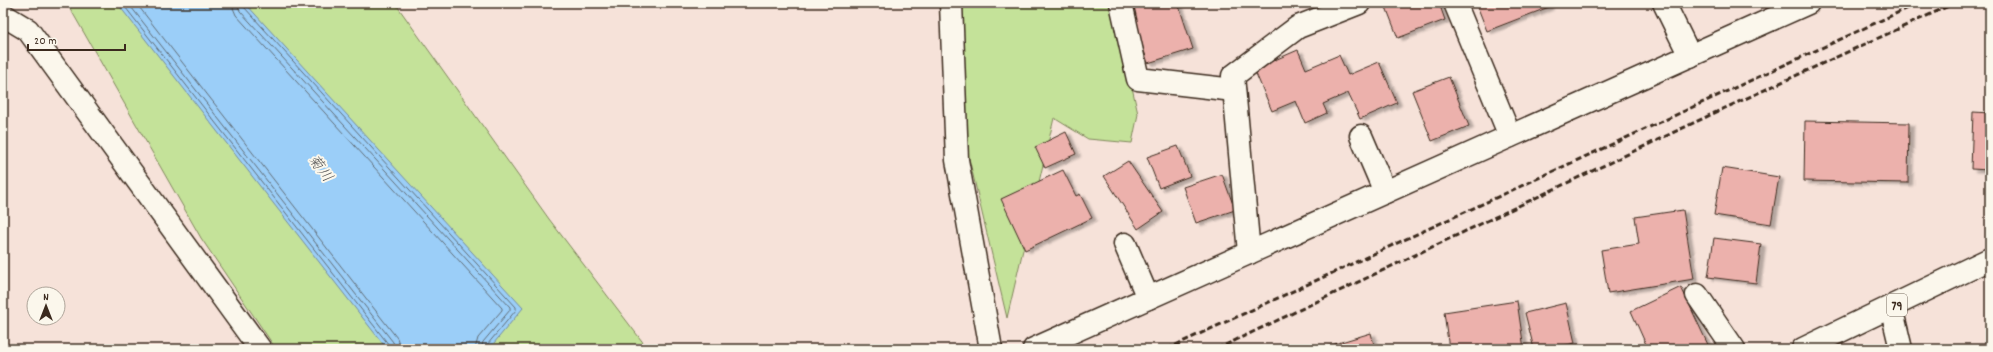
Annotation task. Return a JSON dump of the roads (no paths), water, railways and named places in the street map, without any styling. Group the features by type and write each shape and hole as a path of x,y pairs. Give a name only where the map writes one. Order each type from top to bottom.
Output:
{"street":[{"path":"951,3 957,160 991,349"},
{"path":"1121,3 1138,79 1234,90"},
{"path":"1249,253 1233,76 1298,27 1359,3"},
{"path":"1455,3 1510,136"},
{"path":"1664,3 1690,56"},
{"path":"1034,349 1808,3"},
{"path":"3,15 28,30 260,349"},
{"path":"1361,136 1385,192"},
{"path":"1125,244 1148,298"},
{"name":"79","path":"1803,349 1990,259"},
{"path":"1697,295 1734,349"},
{"path":"1891,307 1901,349"}],"water":[{"name":"菊川","path":"117,3 245,3 523,308 489,349 387,349"}],"railway":[{"path":"1167,349 1919,3"},
{"path":"1217,349 1725,108 1955,3"}]}
